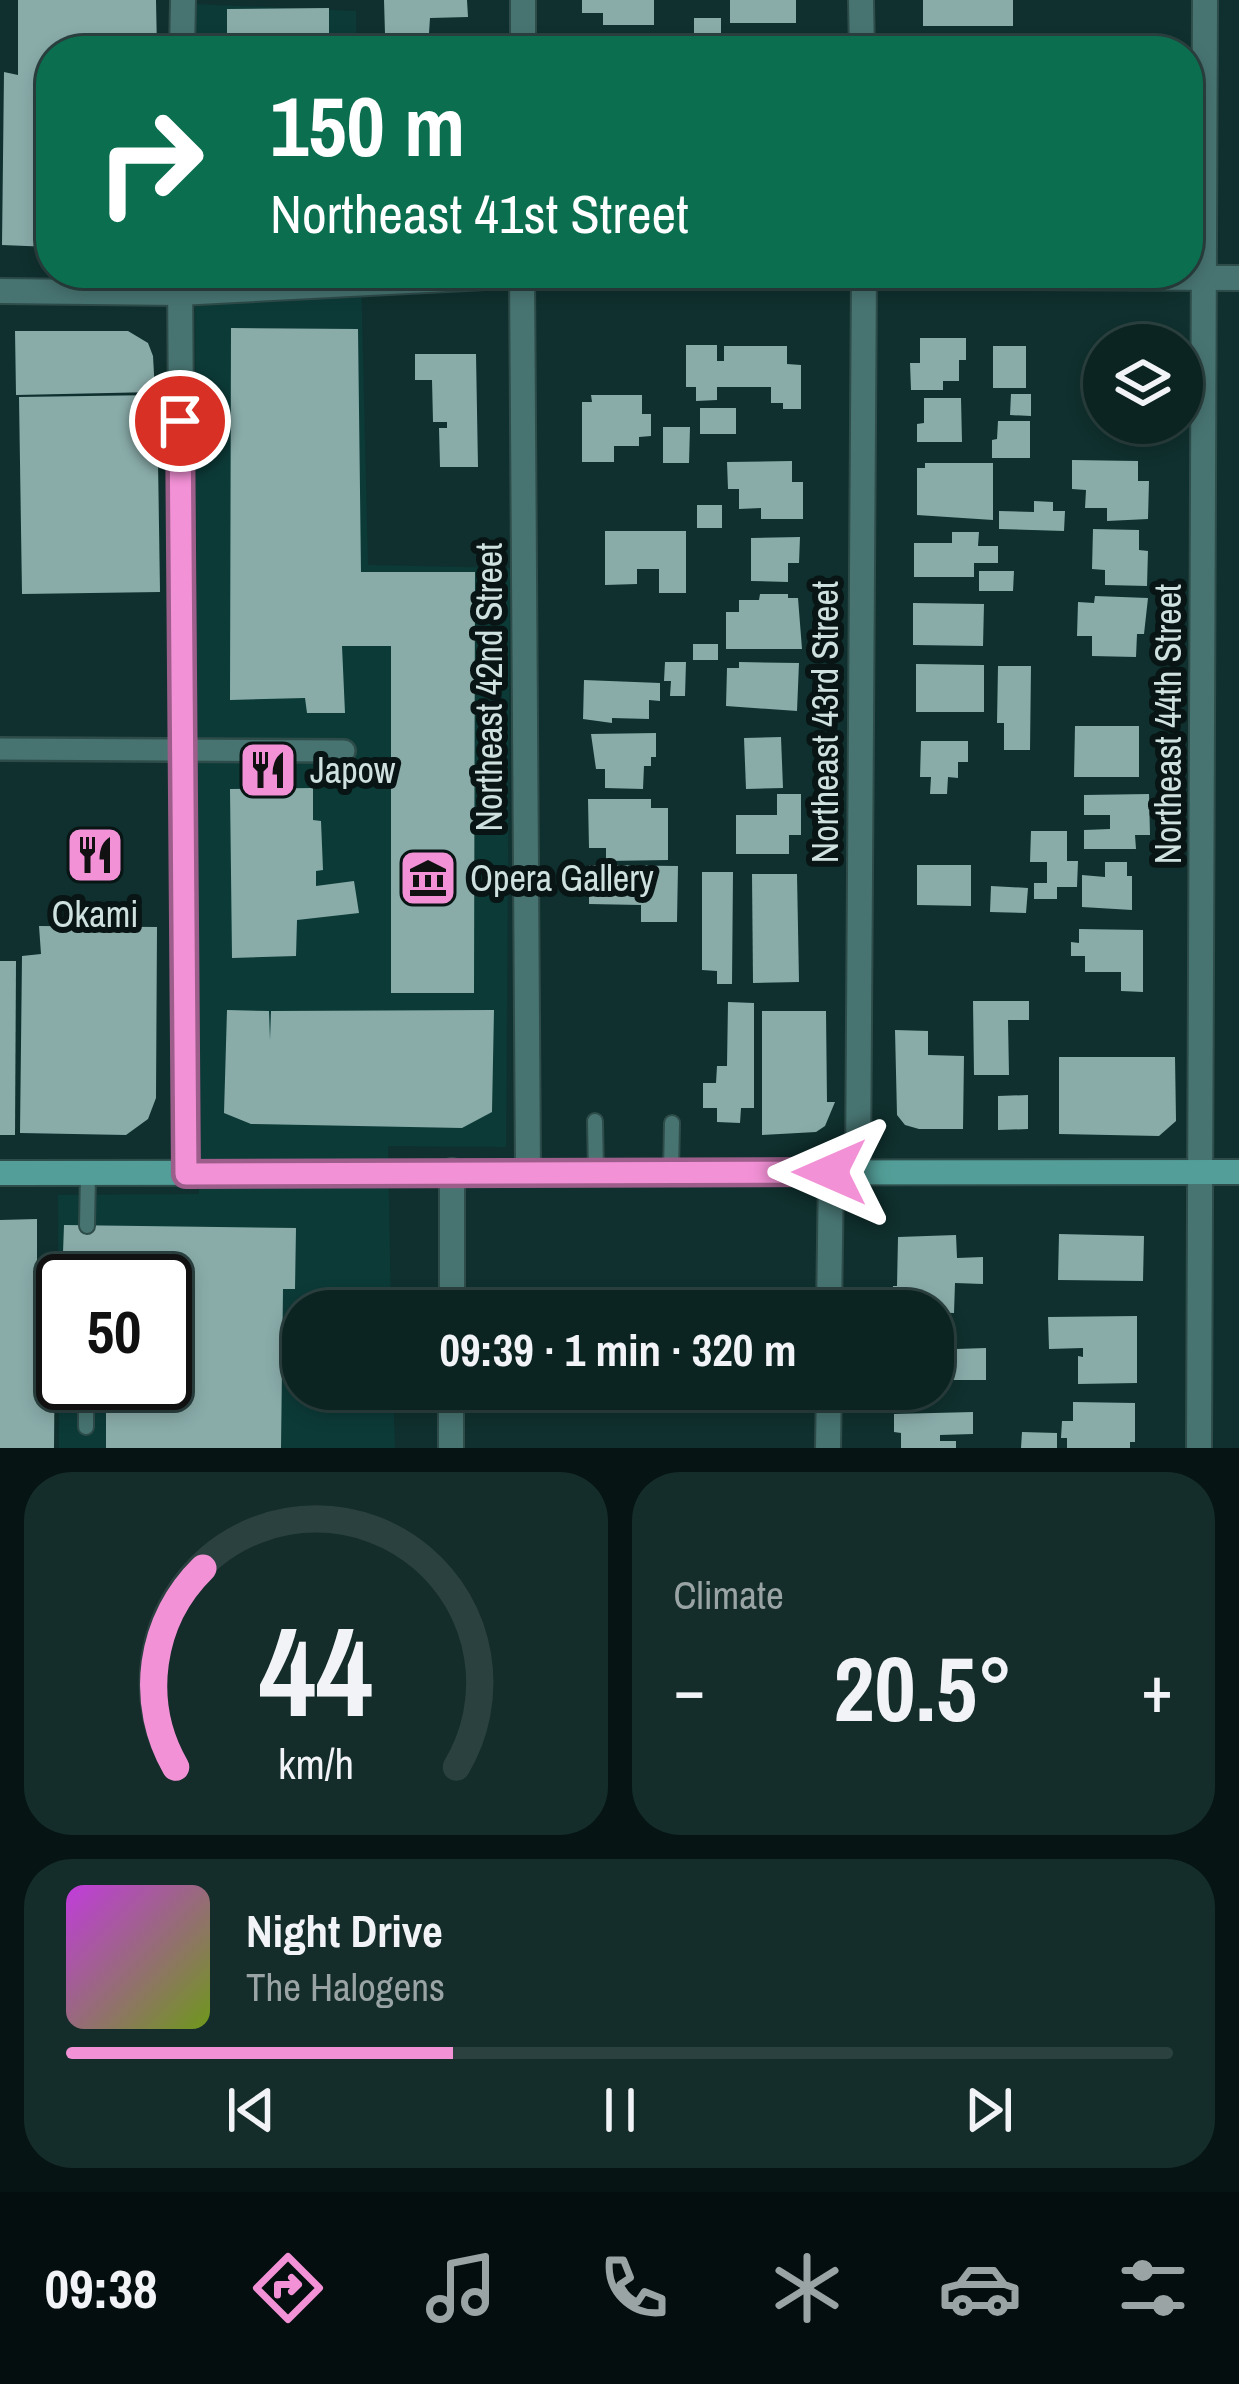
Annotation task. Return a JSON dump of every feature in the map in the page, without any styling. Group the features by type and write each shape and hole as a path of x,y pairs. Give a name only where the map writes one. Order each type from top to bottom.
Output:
{"main road":[{"path":"0,1173 1239,1172"}],"street":[{"path":"182,36 183,0"},
{"path":"523,36 524,0"},
{"path":"861,0 862,36"},
{"name":"Northeast 44th Street","path":"1199,1448 1205,0"},
{"path":"1204,278 1239,278"},
{"path":"0,291 67,288"},
{"path":"179,288 186,1174"},
{"name":"Northeast 42nd Street","path":"522,288 528,1172"},
{"name":"Northeast 43rd Street","path":"858,1172 864,288"},
{"path":"0,749 344,751"},
{"path":"452,1171 452,1290"},
{"path":"829,1290 830,1172"},
{"path":"451,1448 452,1410"},
{"path":"828,1448 829,1410"}],"lane":[{"path":"596,1121 596,1172"},
{"path":"671,1172 672,1123"},
{"path":"87,1226 88,1173"},
{"path":"86,1410 86,1427"}],"shaded area":[{"path":"193,4 356,11 356,36 193,36"},
{"path":"195,288 361,288 368,565 510,568 506,1147 388,1146 391,1290 282,1290 282,1410 394,1410 395,1448 59,1448 59,1410 192,1410 192,1254 58,1254 58,1195 199,1194"}],"building":[{"path":"18,0 156,0 157,36 36,36 36,246 2,245 4,72 18,75"},
{"path":"384,0 467,0 468,17 430,18 429,33 385,34"},
{"path":"582,0 654,0 654,25 603,25 603,13 582,13"},
{"path":"730,0 796,0 796,23 730,23"},
{"path":"923,0 1013,0 1013,26 923,26"},
{"path":"329,8 329,36 227,36 227,9"},
{"path":"694,18 721,18 721,33 694,33"},
{"path":"231,328 358,329 361,572 475,572 474,993 391,993 391,646 342,646 345,713 307,713 305,698 230,700"},
{"path":"15,331 128,331 148,343 155,392 16,395"},
{"path":"920,338 966,338 959,381 943,381 943,390 911,390 910,363 920,363"},
{"path":"686,345 717,345 717,361 724,361 724,346 787,346 787,364 801,365 801,409 771,403 771,387 717,387 717,400 696,401 696,387 686,387"},
{"path":"993,346 1026,346 1026,388 993,388"},
{"path":"415,354 476,354 478,467 440,467 439,428 447,428 447,422 433,422 432,380 415,380"},
{"path":"1011,394 1031,394 1031,416 1010,415"},
{"path":"157,395 160,592 22,594 19,397"},
{"path":"591,395 642,395 642,414 651,414 651,436 639,437 639,446 614,446 614,462 582,462 582,402 592,402"},
{"path":"924,398 961,398 962,442 917,442 917,424 924,423"},
{"path":"700,408 736,408 736,434 700,434"},
{"path":"998,421 1030,421 1030,458 992,458"},
{"path":"663,427 690,427 689,463 663,463"},
{"path":"1072,460 1138,461 1138,481 1149,481 1148,519 1107,521 1107,508 1085,508 1086,490 1072,489"},
{"path":"792,461 792,482 803,482 803,519 761,519 761,508 739,509 739,489 728,489 727,462"},
{"path":"925,463 993,463 993,520 917,515 917,468 925,468"},
{"path":"1034,501 1053,502 1053,511 1065,511 1064,531 999,529 999,511 1034,512"},
{"path":"697,505 722,505 722,528 697,528"},
{"path":"1093,529 1139,530 1139,550 1148,551 1147,586 1105,585 1105,570 1092,569"},
{"path":"605,531 686,531 686,593 659,593 659,569 637,569 637,584 605,585"},
{"path":"952,532 979,532 978,546 998,546 998,563 974,563 974,577 914,577 914,543 952,543"},
{"path":"800,537 799,563 788,563 788,582 751,581 751,538"},
{"path":"979,571 1014,571 1013,591 979,591"},
{"path":"760,594 798,598 802,649 726,649 726,612 739,612 739,600 759,600"},
{"path":"1095,596 1148,598 1144,634 1137,634 1136,657 1092,656 1092,636 1077,636 1078,602 1094,603"},
{"path":"913,603 984,604 983,646 913,645"},
{"path":"693,644 718,644 718,660 693,660"},
{"path":"665,662 686,662 685,696 670,696 671,681 664,681"},
{"path":"739,662 799,663 797,711 726,706 727,668 739,668"},
{"path":"916,664 984,665 984,712 916,712"},
{"path":"998,666 1031,666 1030,750 1004,750 1004,723 997,723"},
{"path":"584,680 660,683 660,701 649,700 649,719 612,718 612,723 583,719"},
{"path":"1075,726 1139,726 1139,777 1074,777"},
{"path":"656,733 656,757 651,757 651,766 644,766 643,789 605,788 605,769 596,769 591,734"},
{"path":"781,737 783,788 746,789 744,738"},
{"path":"921,741 968,741 968,762 958,762 958,778 948,777 947,794 930,794 931,777 920,777"},
{"path":"313,788 313,820 321,821 323,870 316,871 316,886 354,881 359,913 297,920 296,956 232,958 230,789"},
{"path":"777,794 801,794 801,835 789,835 789,854 736,854 736,815 777,815"},
{"path":"1149,794 1150,835 1135,835 1136,849 1084,849 1084,830 1110,829 1110,815 1084,815 1084,795"},
{"path":"588,799 651,799 651,808 668,808 668,860 606,861 606,848 589,848"},
{"path":"1031,831 1067,831 1067,861 1078,861 1077,887 1057,887 1057,899 1034,899 1034,883 1047,883 1047,862 1030,862"},
{"path":"1105,862 1127,862 1132,910 1082,907 1082,875 1105,877"},
{"path":"589,865 678,866 677,922 641,922 641,905 589,904"},
{"path":"917,865 971,865 971,906 917,905"},
{"path":"702,872 733,872 732,984 717,984 717,971 702,970"},
{"path":"752,874 797,874 799,982 753,983"},
{"path":"991,886 1028,888 1026,913 990,912"},
{"path":"39,926 157,927 156,1098 148,1119 126,1135 20,1133 22,956 41,954"},
{"path":"1079,929 1143,930 1143,992 1121,991 1121,972 1085,972 1085,956 1071,956 1071,942 1079,943"},
{"path":"0,961 16,961 15,1135 0,1135"},
{"path":"973,1001 1029,1001 1029,1020 1008,1020 1009,1075 974,1075"},
{"path":"728,1002 754,1003 754,1108 741,1108 740,1123 717,1122 717,1108 703,1108 703,1083 716,1083 717,1066 727,1066"},
{"path":"227,1010 269,1011 270,1040 271,1011 494,1010 492,1112 462,1128 251,1124 224,1113"},
{"path":"762,1011 826,1011 827,1102 835,1102 825,1126 816,1132 762,1135"},
{"path":"895,1030 928,1031 928,1055 964,1056 963,1129 919,1129 905,1125 897,1115"},
{"path":"1059,1057 1175,1057 1176,1121 1159,1136 1059,1134"},
{"path":"1028,1095 1028,1129 998,1130 998,1096"},
{"path":"37,1219 36,1410 54,1410 54,1448 0,1448 0,1220"},
{"path":"64,1225 296,1228 295,1289 282,1290 281,1448 106,1448 106,1410 192,1410 192,1254 63,1254"},
{"path":"1059,1234 1144,1236 1143,1281 1058,1280"},
{"path":"956,1235 957,1258 983,1257 983,1284 955,1283 954,1313 954,1290 893,1290 897,1286 898,1237"},
{"path":"1137,1316 1137,1383 1078,1384 1078,1356 1083,1357 1083,1348 1049,1349 1048,1317"},
{"path":"954,1326 956,1349 986,1348 986,1380 954,1380"},
{"path":"1073,1402 1135,1403 1135,1442 1130,1442 1130,1448 1067,1448 1067,1438 1061,1438 1062,1421 1073,1421"},
{"path":"973,1412 973,1434 940,1435 940,1441 956,1441 956,1448 901,1448 901,1433 894,1432 894,1414"},
{"path":"1022,1432 1057,1433 1057,1448 1021,1448"}],"place":[{"name":"Japow","path":"268,770"},
{"name":"Okami","path":"95,855"},
{"name":"Opera Gallery","path":"428,878"}],"route":[{"path":"180,421 186,1174 830,1172"}]}
